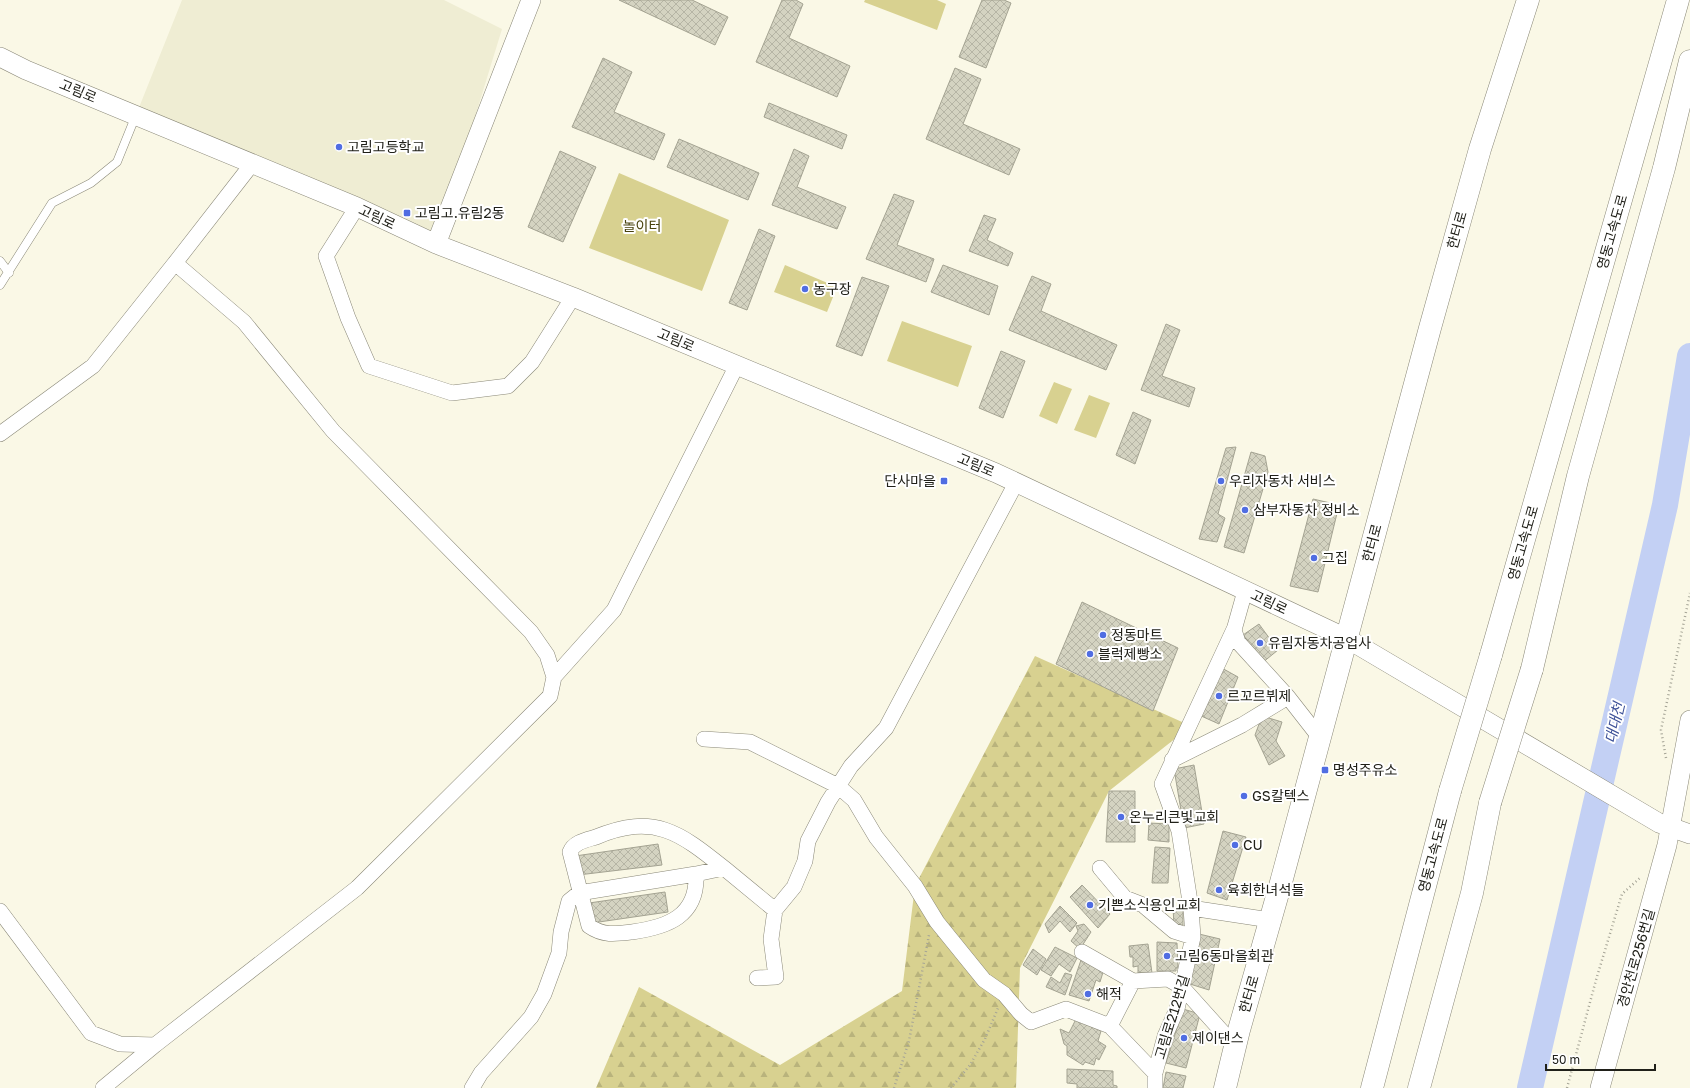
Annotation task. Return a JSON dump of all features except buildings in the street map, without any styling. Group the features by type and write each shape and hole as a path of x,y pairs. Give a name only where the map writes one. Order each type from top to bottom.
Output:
{"main road":[{"name":"한터로","path":"1225,1088 1235,1046 1480,149 1528,0"},
{"name":"영동고속도로","path":"1372,1088 1450,791 1491,654 1678,0"},
{"path":"1419,1088 1472,894 1490,803 1532,669 1578,476 1664,168 1690,61"}],"street":[{"path":"436,244 531,0"},
{"name":"고림로","path":"0,57 26,70 357,207 436,244 573,297 1016,482 1346,638 1562,767 1664,824"},
{"path":"0,434 93,366 252,164"},
{"path":"357,207 326,256 348,318 369,366 452,393 508,386 532,362 573,297"},
{"path":"103,1088 155,1045 357,888 550,696 554,677 547,655 531,632 333,431 244,322 175,263"},
{"path":"554,677 614,610 737,365"},
{"path":"757,978 776,977 771,939 775,910 794,887 805,862 808,841 828,802 851,766 886,728 1016,482"},
{"name":"고림로212번길","path":"1155,1080 1165,1036 1177,1009 1193,937 1191,908 1179,831 1162,784 1235,627 1245,590"},
{"path":"1235,627 1238,642 1288,697 1320,738"},
{"path":"1172,760 1242,725 1288,697"},
{"name":"경안천로256번길","path":"1600,1088 1668,845 1664,824 1690,720"},
{"path":"704,739 750,742 838,786 854,800 876,837 915,886 933,916 984,980 1004,994 1021,1014 1031,1022 1066,1009 1110,1026 1155,1080"},
{"path":"1664,824 1690,834"},
{"path":"696,874 695,892 688,907 676,919 654,929 611,935 597,932 589,926 579,893 570,852 577,844 607,832 633,825 652,826 689,841 775,910"},
{"path":"472,1088 481,1073 531,1017 544,994 560,953 561,932 569,901 579,893 724,868"},
{"path":"1100,868 1125,898 1143,905 1174,931 1193,937"},
{"path":"1191,908 1270,920"},
{"path":"0,911 91,1033 120,1044 155,1045"},
{"path":"1082,952 1134,981 1168,979 1182,987 1235,1046"},
{"path":"1110,1026 1134,981"}],"lane":[{"path":"0,285 52,202 91,183 117,162 136,115"},
{"path":"0,261 9,272"}],"path":[{"path":"1667,760 1661,730 1690,593"},
{"path":"1567,1088 1596,980 1622,894 1645,873"},
{"path":"894,1088 909,1041 933,916"},
{"path":"952,1088 970,1065 985,1039 1004,994"}],"shaded area":[{"name":"고림고등학교","path":"182,0 444,0 502,29 436,244 136,115"}],"green space":[{"path":"865,0 937,0 946,4 937,30 864,2"},
{"name":"놀이터","path":"619,173 729,220 702,291 589,248"},
{"name":"농구장","path":"785,265 837,287 827,312 774,292"},
{"path":"902,321 972,346 958,387 887,361"},
{"path":"1054,382 1072,389 1057,424 1039,416"},
{"path":"1089,395 1110,403 1096,438 1074,430"},
{"path":"1035,656 1191,726 1109,791 1020,968 1016,1088 596,1088 639,987 780,1065 902,991 915,886"}],"waterway":[{"name":"대대천","path":"1530,1088 1665,505 1690,356"}],"place":[{"name":"고림고등학교","path":"339,147"},
{"name":"고림고.유림2동","path":"407,213"},
{"name":"농구장","path":"805,289"},
{"name":"단사마을","path":"944,481"},
{"name":"우리자동차 서비스","path":"1221,481"},
{"name":"삼부자동차 정비소","path":"1245,510"},
{"name":"그집","path":"1314,558"},
{"name":"정동마트","path":"1103,635"},
{"name":"유림자동차공업사","path":"1260,643"},
{"name":"블럭제빵소","path":"1090,654"},
{"name":"르꼬르뷔제","path":"1219,696"},
{"name":"명성주유소","path":"1325,770"},
{"name":"GS칼텍스","path":"1244,796"},
{"name":"온누리큰빛교회","path":"1121,817"},
{"name":"CU","path":"1235,845"},
{"name":"육회한녀석들","path":"1219,890"},
{"name":"기쁜소식용인교회","path":"1090,905"},
{"name":"고림6동마을회관","path":"1167,956"},
{"name":"해적","path":"1088,994"},
{"name":"제이댄스","path":"1184,1038"}]}
